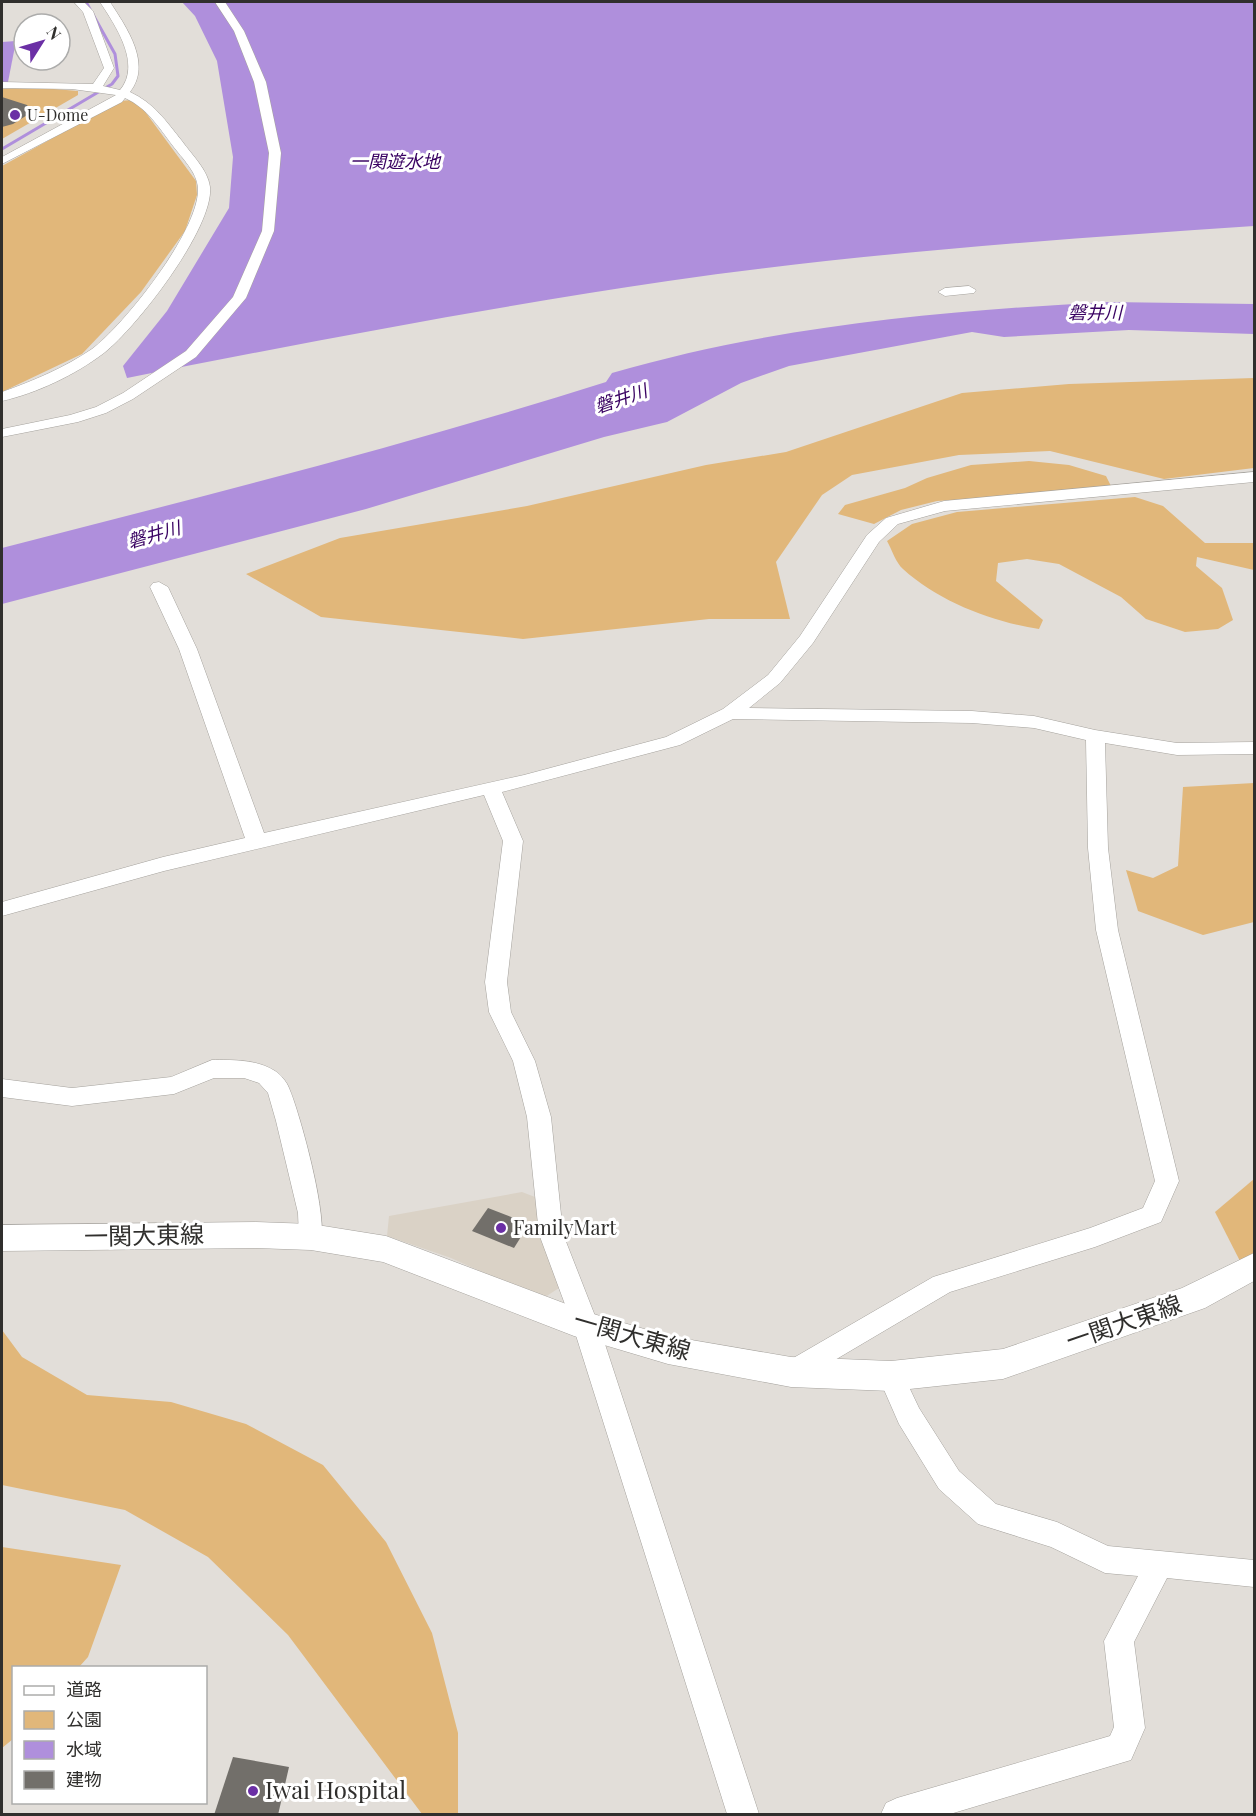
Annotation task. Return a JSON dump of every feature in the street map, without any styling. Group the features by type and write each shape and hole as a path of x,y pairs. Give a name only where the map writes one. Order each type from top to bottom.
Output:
{"main road":[{"name":"一関大東線","path":"2,1238 256,1234 311,1237 386,1249 586,1326 668,1350 791,1372 891,1376 1003,1364 1193,1298 1254,1266"}],"street":[{"path":"80,2 88,11 109,68 96,89"},
{"path":"105,2 114,14 132,57 134,69 134,78 116,93"},
{"path":"2,434 74,419 101,410 128,396 191,354 239,298 268,231 275,153 260,82 240,31 220,2"},
{"path":"2,85 96,89 141,101 150,109 201,178 203,197 193,231 156,285 109,341 51,377 2,397"},
{"path":"2,161 118,99 116,93"},
{"path":"945,292 969,290"},
{"path":"2,909 163,864 491,788 673,741 730,713 774,679 807,639 873,539 892,521 944,506 1157,488 1254,477"},
{"path":"159,587 207,700 257,842"},
{"path":"730,713 972,717 1034,722 1095,736 1177,749 1254,748"},
{"path":"791,1372 942,1284 1095,1237 1152,1215 1167,1181 1107,930 1098,848 1095,736"},
{"path":"491,788 513,841 496,982 501,1012 524,1060 539,1117 551,1234 586,1326 743,1815"},
{"path":"2,1088 72,1096 174,1085 212,1069 246,1070 267,1077 278,1089 288,1121 310,1214 311,1237"},
{"path":"891,1376 909,1416 949,1480 988,1515 1057,1535 1105,1559 1254,1573"},
{"path":"897,1815 1120,1749 1130,1728 1119,1641 1159,1564"}],"shaded area":[{"path":"522,1192 535,1197 559,1288 542,1299 451,1258 387,1236 389,1216"}],"green space":[{"path":"30,87 78,91 78,95 2,139 2,89"},
{"path":"120,101 138,102 196,181 197,195 185,231 141,292 82,354 2,392 2,166"},
{"path":"1254,378 1254,468 1164,479 1050,451 959,455 852,475 822,495 776,562 790,619 709,619 523,639 321,617 246,574 340,538 527,506 706,465 786,452 962,393 1069,384"},
{"path":"1029,461 1069,465 1106,476 1113,490 937,501 901,510 874,524 838,514 845,505 905,488 927,478 971,465"},
{"path":"1135,497 1163,506 1205,543 1254,543 1254,570 1197,557 1196,566 1222,588 1233,620 1218,629 1185,632 1146,619 1121,597 1059,564 1027,559 998,563 996,581 1043,620 1039,629 1021,626 967,609 917,581 896,560 887,541 912,524 957,512"},
{"path":"1254,783 1254,922 1203,935 1138,911 1126,870 1153,878 1178,866 1183,787"},
{"path":"1254,1179 1254,1255 1242,1265 1215,1212"},
{"path":"2,1330 22,1357 87,1395 171,1402 246,1424 323,1465 386,1542 432,1633 458,1733 458,1814 422,1814 288,1635 208,1557 125,1510 2,1485"},
{"path":"2,1547 121,1565 88,1657 80,1666 12,1666 12,1740 2,1748"}],"water":[{"name":"一関遊水地","path":"182,2 1254,2 1254,226 960,248 741,271 600,291 464,314 127,378 123,366 167,311 229,208 233,157 217,61 195,16"},
{"path":"12,41 12,62 8,82 2,82 2,42"},
{"name":"磐井川","path":"1108,302 1254,304 1254,334 1129,330 1004,337 972,332 789,366 741,383 667,422 604,437 366,509 2,604 2,548 456,427 606,382 612,373 734,343 858,323 983,310"}],"building":[{"name":"U-Dome","path":"2,97 27,105 32,112 13,124 2,127"},
{"name":"FamilyMart","path":"488,1208 529,1224 514,1248 472,1231"},
{"name":"Iwai Hospital","path":"233,1757 289,1767 278,1815 214,1815"}],"waterway":[{"path":"2,149 112,84 118,76 115,54 86,2"}],"place":[{"name":"U-Dome","path":"15,115"},
{"name":"FamilyMart","path":"501,1228"},
{"name":"Iwai Hospital","path":"253,1791"}]}
